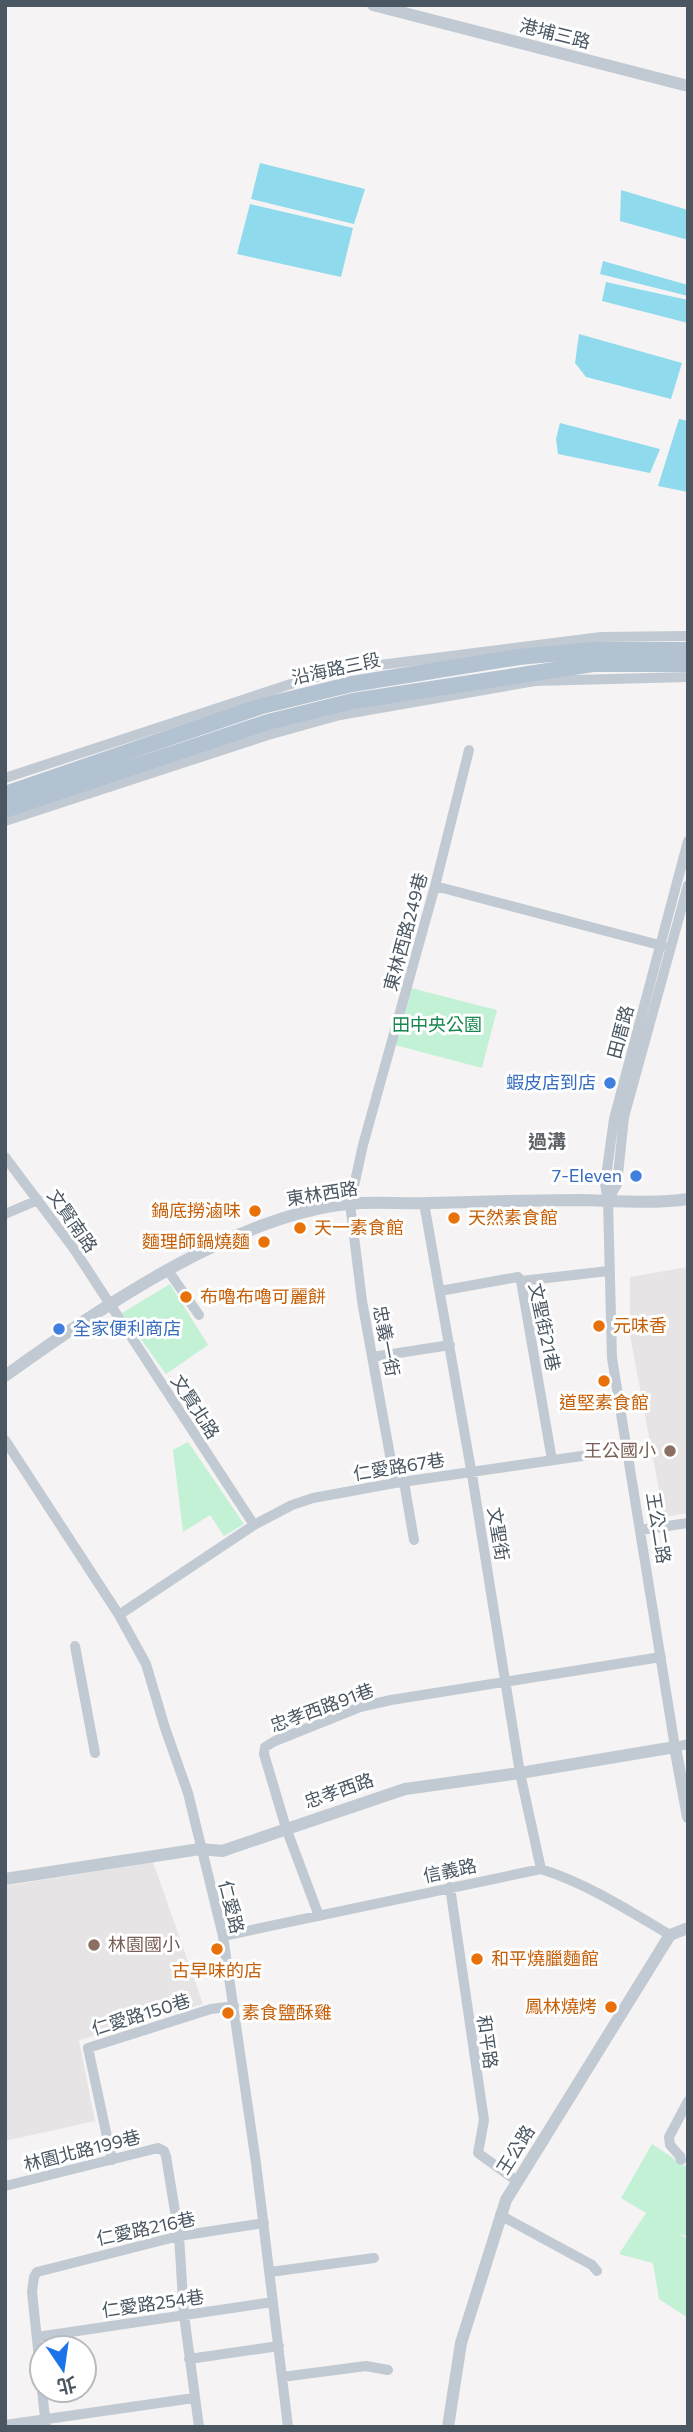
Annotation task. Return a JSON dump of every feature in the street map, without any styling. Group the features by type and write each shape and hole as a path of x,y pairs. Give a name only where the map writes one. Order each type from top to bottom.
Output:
{"main road":[{"name":"沿海路三段","path":"8,801 260,701 335,680 519,652 688,650"},
{"name":"沿海路三段","path":"8,801 342,709 593,664 688,664"}],"street":[{"name":"港埔三路","path":"373,5 688,86"},
{"name":"沿海路三段","path":"519,652 601,637 688,636"},
{"name":"沿海路三段","path":"342,709 535,681 688,677"},
{"path":"335,680 342,709"},
{"name":"東林西路249巷","path":"350,1204 363,1145 435,886 469,750"},
{"name":"田厝路","path":"608,1201 605,1184 614,1118 688,841"},
{"name":"田厝路","path":"608,1201 617,1184 624,1117 688,885"},
{"path":"435,886 670,949"},
{"name":"文賢南路","path":"5,1157 74,1250 109,1306"},
{"name":"東林西路","path":"5,1376 109,1306 206,1251 280,1219 309,1210 350,1204 541,1200 652,1202 688,1199"},
{"path":"5,1214 38,1200"},
{"name":"王公二路","path":"608,1201 612,1358 632,1449 640,1530 661,1657 681,1746 688,1817"},
{"name":"文聖街","path":"424,1203 472,1472 520,1773 541,1869"},
{"name":"忠義一街","path":"350,1204 362,1301 414,1540"},
{"path":"521,1281 608,1271"},
{"path":"169,1272 199,1315"},
{"name":"文聖街21巷","path":"440,1291 518,1277 521,1281 552,1460"},
{"name":"文賢北路","path":"109,1306 254,1525"},
{"path":"373,1357 450,1345"},
{"name":"仁愛路","path":"5,1440 119,1615 146,1664 164,1728 188,1793 223,1936 264,2223 288,2427"},
{"name":"仁愛路67巷","path":"119,1615 254,1525 292,1505 313,1498 400,1482 632,1449"},
{"path":"640,1530 688,1522"},
{"path":"75,1646 95,1754"},
{"path":"505,1683 661,1657"},
{"name":"忠孝西路91巷","path":"286,1828 264,1754 265,1747 360,1707 505,1683"},
{"name":"忠孝西路","path":"5,1879 200,1849 222,1851 391,1792 681,1746"},
{"path":"286,1828 319,1916"},
{"path":"541,1869 604,1895 670,1935 688,1928"},
{"name":"信義路","path":"223,1936 541,1869"},
{"name":"和平路","path":"450,1887 484,2120 478,2153 517,2181"},
{"name":"王公路","path":"448,2427 461,2343 500,2215 517,2181 670,1935"},
{"name":"仁愛路150巷","path":"112,2160 88,2048 211,2010 234,2006"},
{"path":"681,2160 670,2145 669,2137 688,2101"},
{"name":"林園北路199巷","path":"5,2186 158,2148 164,2151 166,2156 179,2236"},
{"path":"500,2215 592,2265 597,2272"},
{"name":"仁愛路216巷","path":"37,2334 32,2292 37,2272 179,2236 264,2223"},
{"path":"179,2236 184,2315 199,2427"},
{"path":"270,2272 374,2258"},
{"name":"仁愛路254巷","path":"57,2334 273,2302"},
{"path":"190,2359 279,2346"},
{"path":"282,2377 366,2366 388,2370"},
{"path":"5,2425 46,2423 194,2398"},
{"path":"44,2404 46,2423"}],"shaded area":[{"name":"王公國小","path":"688,1267 688,1513 664,1517 630,1335 630,1277"},
{"name":"林園國小","path":"153,1862 203,2004 79,2040 95,2121 5,2141 5,1886"}],"green space":[{"name":"田中央公園","path":"411,988 497,1010 482,1068 395,1045"},
{"path":"170,1284 208,1345 166,1374 122,1313"},
{"path":"188,1442 244,1524 224,1536 210,1515 183,1532 173,1450"},
{"path":"652,2144 688,2168 688,2231 685,2236 676,2232 688,2239 688,2318 659,2299 653,2263 619,2254 646,2213 621,2198"}],"water":[{"path":"260,163 365,189 354,224 251,199"},
{"path":"621,190 688,210 688,240 620,221"},
{"path":"250,204 353,228 341,277 237,254"},
{"path":"603,261 688,285 688,296 600,274"},
{"path":"606,282 688,300 688,323 602,301"},
{"path":"579,334 682,363 671,399 586,377 575,363"},
{"path":"679,419 688,421 688,492 658,486"},
{"path":"560,423 660,449 650,473 558,454 556,439"}],"place":[{"name":"蝦皮店到店","path":"610,1083"},
{"name":"7-Eleven","path":"636,1176"},
{"name":"鍋底撈滷味","path":"255,1211"},
{"name":"天然素食館","path":"454,1218"},
{"name":"天一素食館","path":"300,1228"},
{"name":"麵理師鍋燒麵","path":"264,1242"},
{"name":"布嚕布嚕可麗餅","path":"186,1297"},
{"name":"元味香","path":"599,1326"},
{"name":"全家便利商店","path":"59,1329"},
{"name":"道堅素食館","path":"604,1381"},
{"name":"王公國小","path":"670,1451"},
{"name":"林園國小","path":"94,1945"},
{"name":"古早味的店","path":"217,1949"},
{"name":"和平燒臘麵館","path":"477,1959"},
{"name":"鳳林燒烤","path":"611,2007"},
{"name":"素食鹽酥雞","path":"228,2013"}],"district":[{"name":"過溝","path":"547,1141"}]}
